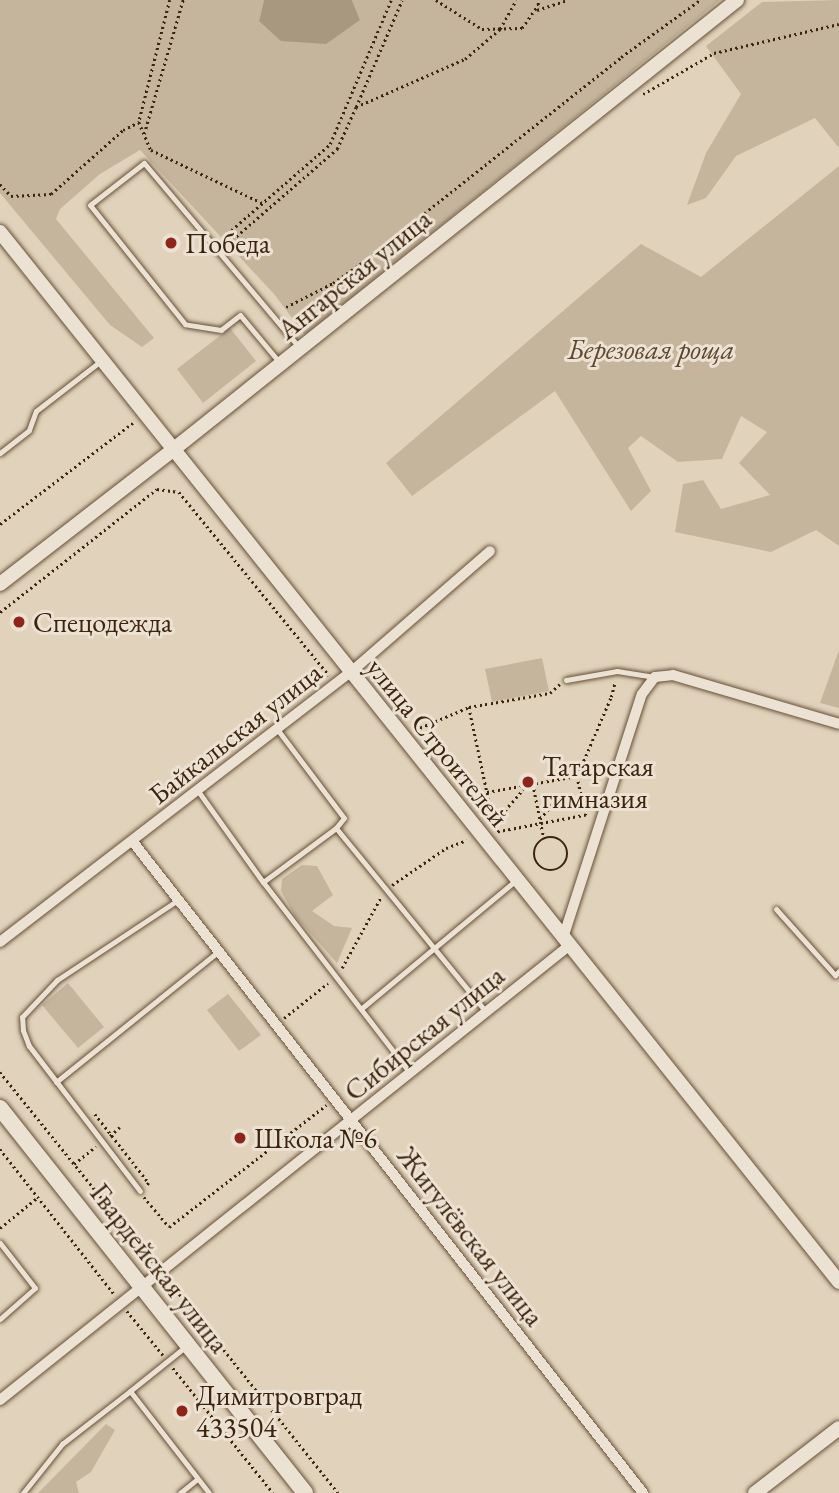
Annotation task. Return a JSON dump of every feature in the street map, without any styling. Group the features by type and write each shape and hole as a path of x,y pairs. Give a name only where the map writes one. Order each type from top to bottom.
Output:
{"main road":[{"name":"Гвардейская улица","path":"0,1108 305,1493"}],"street":[{"name":"Ангарская улица","path":"0,584 174,449 737,0"},
{"name":"улица Строителей","path":"0,232 403,737 488,834 517,879 839,1282"},
{"name":"Байкальская улица","path":"0,942 351,672 490,551"},
{"path":"566,941 642,694 655,677 673,675 839,724"},
{"name":"Жигулёвская улица","path":"132,842 643,1493"},
{"name":"Сибирская улица","path":"0,1400 486,1012 566,941"},
{"path":"755,1493 839,1428"}],"lane":[{"path":"281,364 240,316 221,330 186,324 90,205 144,163 300,349"},
{"path":"0,453 29,430 36,411 102,360"},
{"path":"566,680 617,671 655,677"},
{"path":"263,882 337,828 344,818 277,729"},
{"path":"198,791 263,882 410,1073"},
{"path":"337,828 486,1012"},
{"path":"362,1008 435,950 517,879"},
{"path":"140,1191 29,1046 22,1017 35,999 57,980 178,900"},
{"path":"776,909 835,975 839,971"},
{"path":"56,1082 219,951"},
{"path":"0,1243 36,1288 0,1319"},
{"path":"23,1493 62,1444 188,1345"},
{"path":"130,1391 209,1493"},
{"path":"180,1493 197,1479"}],"path":[{"path":"170,0 139,122 151,150 262,203"},
{"path":"144,134 183,0"},
{"path":"214,246 330,144 391,0"},
{"path":"219,252 337,149 402,0"},
{"path":"436,0 482,29 522,28 538,0"},
{"path":"356,107 466,59 500,29 516,0"},
{"path":"534,11 567,0"},
{"path":"286,307 333,283 364,261 610,66 700,0"},
{"path":"636,98 714,53 839,24"},
{"path":"0,184 11,196 51,194 124,130 139,122"},
{"path":"0,524 145,414"},
{"path":"0,612 157,489 179,492 336,683"},
{"path":"276,1025 337,976 386,889 446,848 488,834 586,815 577,776 611,697 617,671"},
{"path":"403,737 469,707 550,693 566,680"},
{"path":"469,707 494,824"},
{"path":"487,792 577,776"},
{"path":"533,784 544,838"},
{"path":"488,834 526,786"},
{"path":"540,818 556,800"},
{"path":"544,838 561,840 567,849 563,865 554,871 538,866 534,856 536,845 544,838"},
{"path":"0,1072 338,1493"},
{"path":"87,1105 149,1183 140,1191 169,1227 334,1099"},
{"path":"0,1149 272,1493"},
{"path":"74,1164 84,1156"},
{"path":"0,1228 38,1197"}],"green space":[{"path":"0,0 264,0 259,21 360,20 352,0 720,0 305,335 274,294 140,150 100,174 60,209 56,219 154,338 142,347 110,325 0,193"},
{"path":"839,0 839,148 815,118 736,156 706,198 687,205 706,153 741,94 706,46 762,2"},
{"name":"Березовая роща","path":"839,166 839,546 816,530 771,552 675,532 683,484 703,480 721,509 770,495 739,463 767,432 741,416 722,459 678,462 641,436 628,448 651,491 631,511 555,391 412,496 386,463 641,244 701,277"},
{"path":"230,328 256,361 203,403 177,369"},
{"path":"839,650 839,708 820,703"},
{"path":"542,658 549,691 492,702 485,669"},
{"path":"302,865 317,866 333,895 312,911 334,926 352,928 337,963 295,916 281,891 282,879"},
{"path":"68,983 104,1027 78,1048 42,1005"},
{"path":"228,994 261,1035 239,1051 207,1010"},
{"path":"106,1424 115,1430 91,1472 76,1482 79,1493 38,1493"}],"shaded area":[{"path":"264,0 352,0 360,20 326,44 281,41 259,21"}],"place":[{"name":"Победа","path":"171,243"},
{"name":"Спецодежда","path":"19,622"},
{"name":"Татарская гимназия","path":"528,782"},
{"name":"Школа №6","path":"240,1138"},
{"name":"Димитровград 433504","path":"182,1411"}]}
